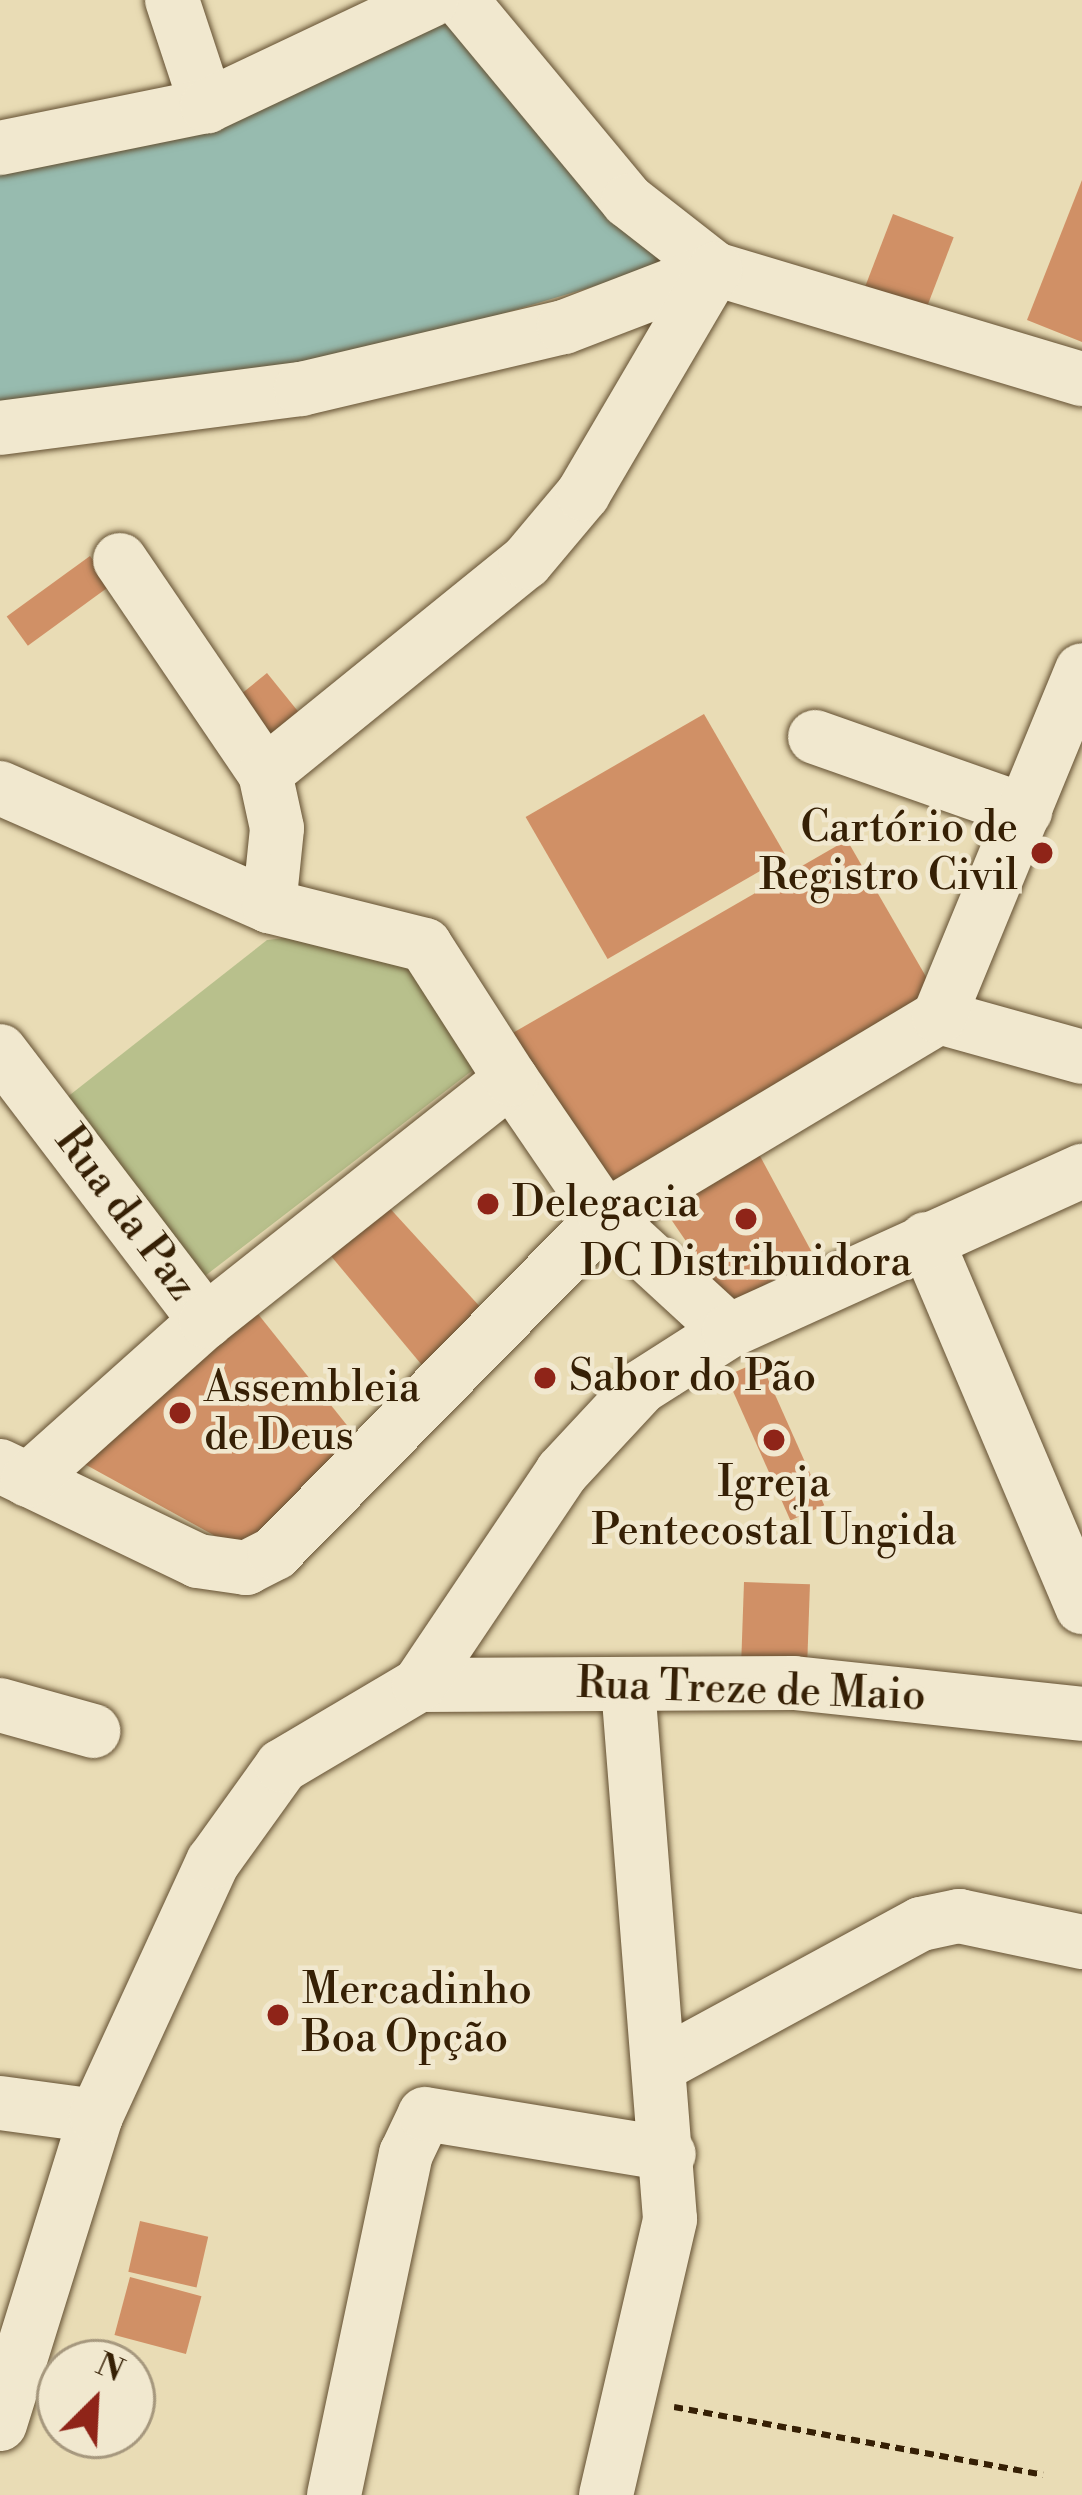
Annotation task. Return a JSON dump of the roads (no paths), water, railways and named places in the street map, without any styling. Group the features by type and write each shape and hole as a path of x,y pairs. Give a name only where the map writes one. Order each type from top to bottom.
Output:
{"street":[{"path":"172,0 207,106"},
{"path":"0,148 207,106 431,0"},
{"path":"460,0 628,201 716,269 1082,379"},
{"path":"0,428 302,389 564,327 716,269"},
{"path":"265,773 526,562 584,494 716,269"},
{"path":"120,560 265,773 277,828 268,906"},
{"path":"512,1079 14,1473 198,1562 246,1568 274,1553 605,1216 940,1017 1082,670"},
{"path":"815,736 1025,811"},
{"path":"0,788 268,906 425,945 605,1216 729,1331"},
{"path":"940,1017 1082,1058"},
{"name":"Rua da Paz","path":"0,1051 206,1321"},
{"path":"0,2424 96,2116 213,1862 251,1804 317,1738 419,1684 599,1429 729,1331 1082,1172"},
{"path":"926,1239 1082,1607"},
{"name":"Rua Treze de Maio","path":"419,1684 794,1683 1082,1714"},
{"path":"606,2495 662,2273 669,2154 633,1848 628,1686"},
{"path":"0,1705 93,1730"},
{"path":"661,2065 921,1924 959,1916 1082,1942"},
{"path":"0,2103 96,2116"},
{"path":"334,2495 406,2154 425,2114 669,2154"}],"water":[{"path":"441,16 668,264 382,350 0,409 0,166"}],"place":[{"name":"Cartório de Registro Civil","path":"1042,853"},
{"name":"Delegacia","path":"488,1204"},
{"name":"DC Distribuidora","path":"746,1219"},
{"name":"Sabor do Pão","path":"545,1378"},
{"name":"Assembleia de Deus","path":"180,1413"},
{"name":"Igreja Pentecostal Ungida","path":"774,1440"},
{"name":"Mercadinho Boa Opção","path":"278,2015"}]}
